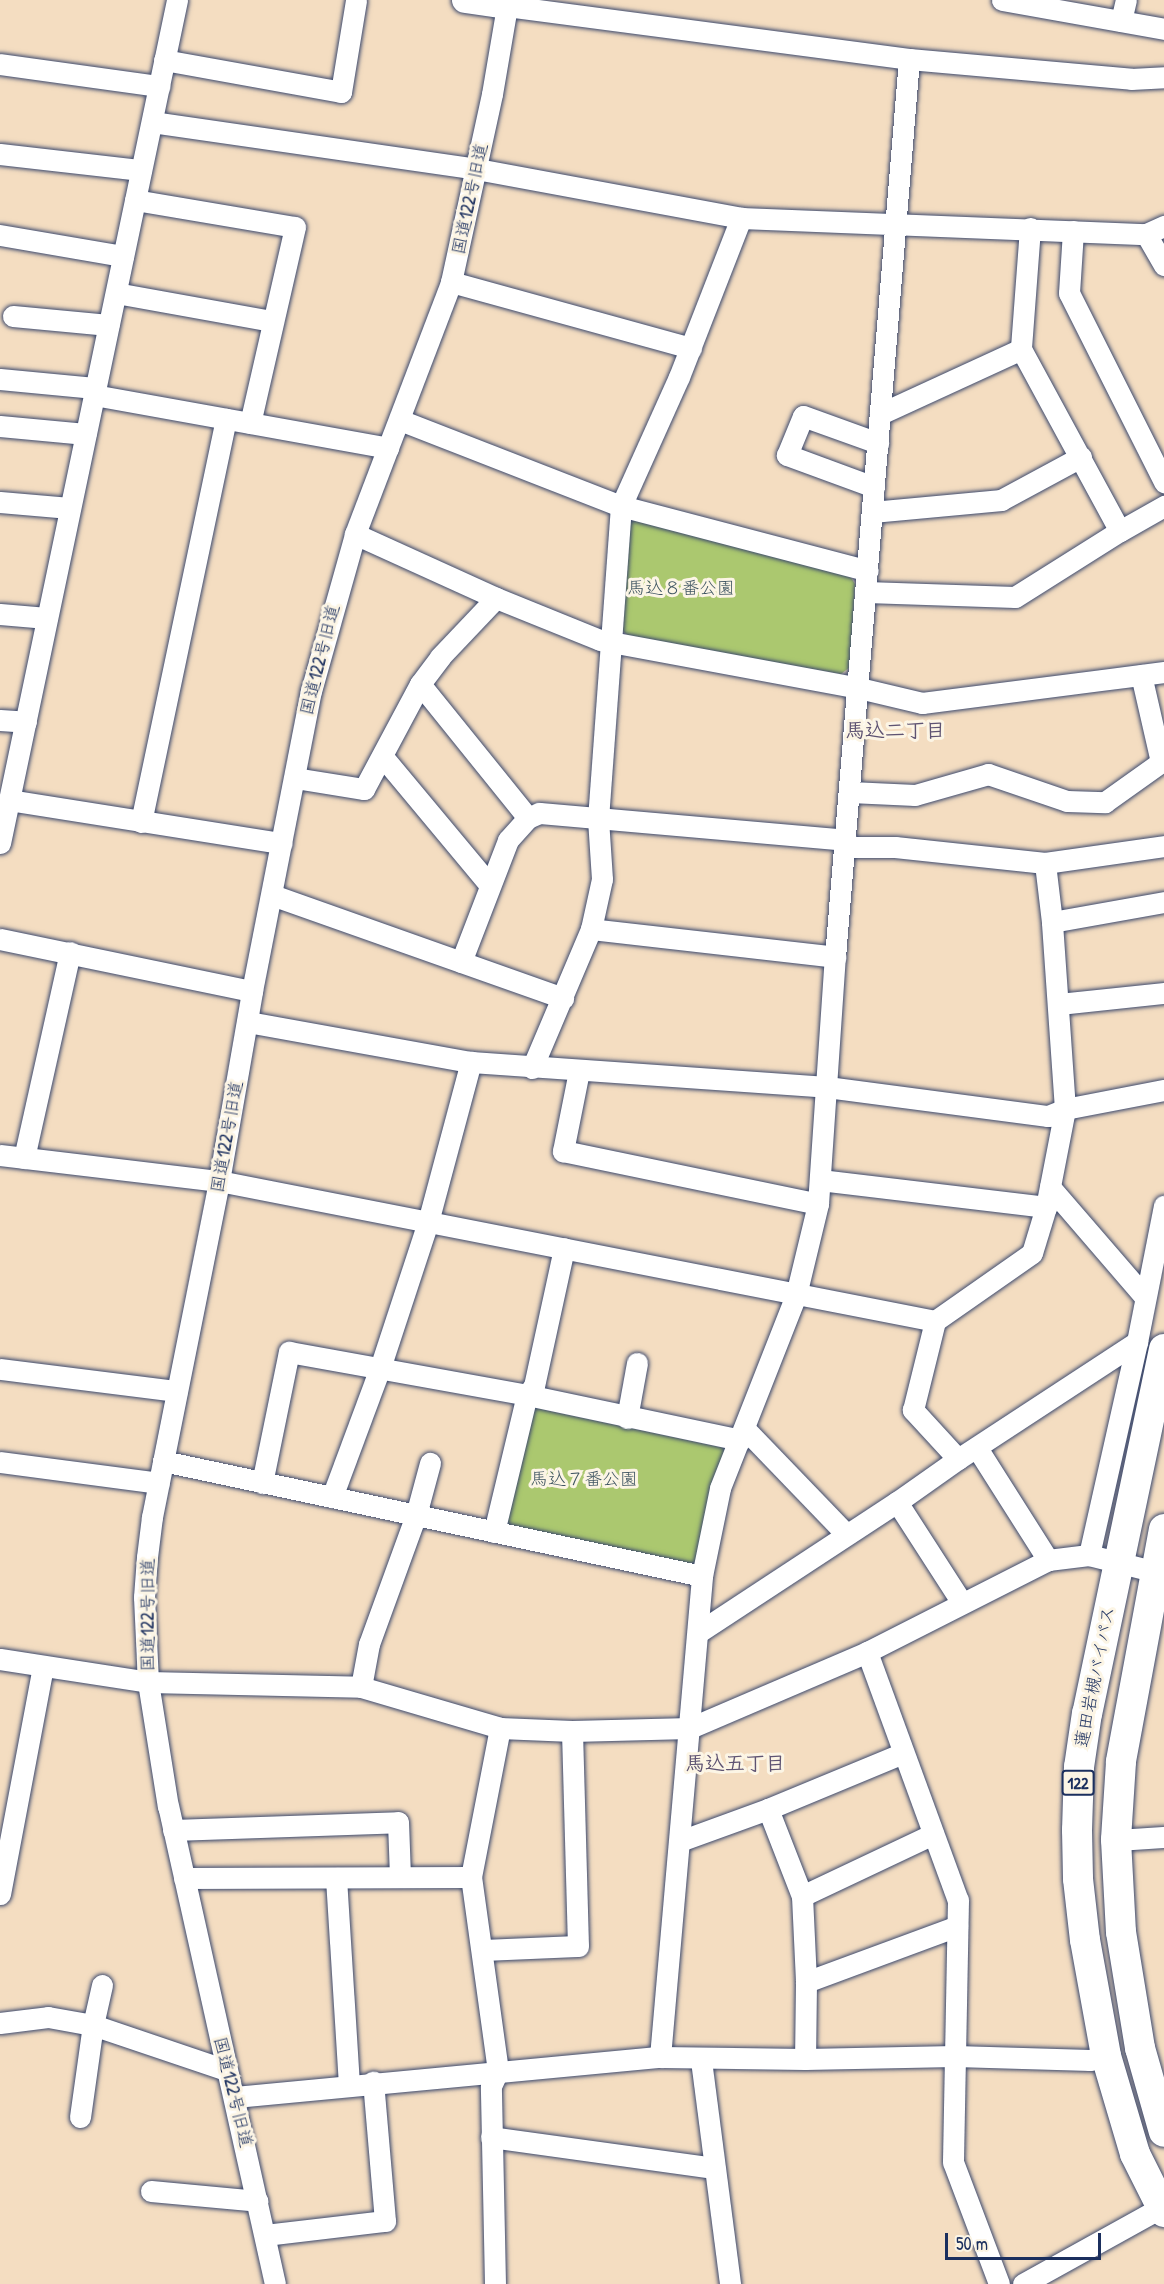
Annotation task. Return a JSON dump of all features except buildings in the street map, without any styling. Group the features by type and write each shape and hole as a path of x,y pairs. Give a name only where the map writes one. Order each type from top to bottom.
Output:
{"highway":[{"name":"蓮田岩槻バイパス","path":"1151,1346 1103,1559 1078,1787 1078,1879 1084,1940 1106,2056 1135,2154 1163,2208"},
{"name":"122","path":"1164,1529 1121,1762 1116,1840 1121,1932 1140,2048 1164,2132"}],"main road":[{"path":"465,0 508,3"}],"street":[{"path":"1,833 177,0"},
{"path":"164,60 341,92 356,0"},
{"path":"1002,0 1164,29"},
{"path":"1121,21 1126,0"},
{"path":"508,3 909,59 1131,79 1164,76"},
{"name":"国道122号旧道","path":"275,2284 235,2097 226,2070 173,1830 148,1682 144,1597 147,1557 163,1461 219,1181 252,991 311,691 355,534 451,282 477,169 508,3"},
{"path":"660,2057 699,1632 702,1576 720,1488 796,1295 818,1204 835,957 859,688 909,59"},
{"path":"0,64 159,86"},
{"path":"152,122 477,169 741,218 1073,231 1155,230 1164,266"},
{"path":"0,154 141,170"},
{"path":"135,200 295,227 250,423"},
{"path":"532,1068 591,929 602,879 598,819 621,506 691,348 741,218"},
{"path":"1030,228 1021,349 1120,531"},
{"path":"1073,231 1069,292 1164,482"},
{"path":"0,235 123,256"},
{"path":"451,282 691,348"},
{"path":"116,293 272,321"},
{"path":"13,316 109,325"},
{"path":"880,414 1021,349"},
{"path":"0,379 95,392 226,419 388,448"},
{"path":"874,487 787,455 802,416 878,443"},
{"path":"141,822 226,419"},
{"path":"400,420 621,506 868,571"},
{"path":"0,426 86,434"},
{"path":"872,512 1001,500 1081,457"},
{"path":"0,502 70,508"},
{"path":"866,592 1015,597 1164,506"},
{"path":"355,534 496,598 600,640 859,688 922,703 1164,672"},
{"path":"295,778 364,789 420,684 440,657 496,598"},
{"path":"0,614 47,618"},
{"path":"850,792 915,795 988,774 1067,801 1106,802 1161,762 1141,675"},
{"path":"420,684 528,818"},
{"path":"0,720 26,722"},
{"path":"383,757 489,884"},
{"path":"9,800 282,843"},
{"path":"461,962 489,884 508,840 528,818 539,813 1045,862 1164,846"},
{"path":"958,1459 913,1410 935,1321 1032,1252 1048,1197 1065,1110 1059,1004 1045,862"},
{"path":"272,895 563,998"},
{"path":"1052,922 1164,902"},
{"path":"591,929 835,957"},
{"path":"0,939 252,991"},
{"path":"24,1158 70,952"},
{"path":"1059,1004 1164,993"},
{"path":"248,1022 471,1062 827,1087 1048,1116 1065,1110 1164,1090"},
{"path":"332,1497 380,1368 428,1222 471,1062"},
{"path":"579,1071 563,1151 818,1204"},
{"path":"0,1157 219,1181 935,1321"},
{"path":"820,1180 1048,1197 1145,1297"},
{"path":"699,1632 897,1502 958,1459 1151,1346 1145,1297 1164,1206"},
{"path":"494,1532 526,1395 534,1386 564,1248"},
{"path":"262,1483 289,1352 526,1395 627,1418 742,1434 846,1534"},
{"path":"627,1418 637,1363"},
{"path":"0,1369 177,1391"},
{"path":"977,1448 1048,1560"},
{"path":"163,1461 702,1576"},
{"path":"0,1462 159,1483"},
{"path":"360,1687 369,1644 416,1515 430,1463"},
{"path":"897,1502 962,1603"},
{"path":"0,1659 148,1682 360,1687 500,1728 572,1731 690,1728 867,1652 1048,1560 1103,1559 1156,1572"},
{"path":"867,1652 958,1900 952,2163 999,2284"},
{"path":"0,1894 3,1856 43,1666"},
{"path":"495,2284 491,2086 498,2071 471,1877 500,1728"},
{"path":"482,1950 578,1946 572,1731"},
{"path":"680,1841 768,1809 903,1753"},
{"path":"768,1809 802,1896 806,1982 805,2059"},
{"path":"173,1830 398,1822 400,1877"},
{"path":"802,1896 933,1834"},
{"path":"1116,1840 1164,1838"},
{"path":"184,1878 471,1877"},
{"path":"336,1878 350,2084"},
{"path":"806,1982 957,1926"},
{"path":"80,2117 93,2025 102,1985"},
{"path":"0,2023 48,2017 93,2025 226,2070"},
{"path":"235,2097 350,2084 660,2057 700,2060 955,2056 1090,2060 1106,2056"},
{"path":"700,2060 728,2284"},
{"path":"265,2235 385,2221 373,2082"},
{"path":"491,2137 713,2168"},
{"path":"151,2191 258,2201"},
{"path":"1023,2284 1163,2208"}],"green space":[{"name":"馬込８番公園","path":"632,514 850,576 855,584 850,667 841,674 630,638 621,629 627,521"},
{"name":"馬込７番公園","path":"531,1407 726,1448 700,1567 506,1525"}],"district":[{"name":"馬込二丁目","path":"895,729"},
{"name":"馬込五丁目","path":"735,1762"}]}
